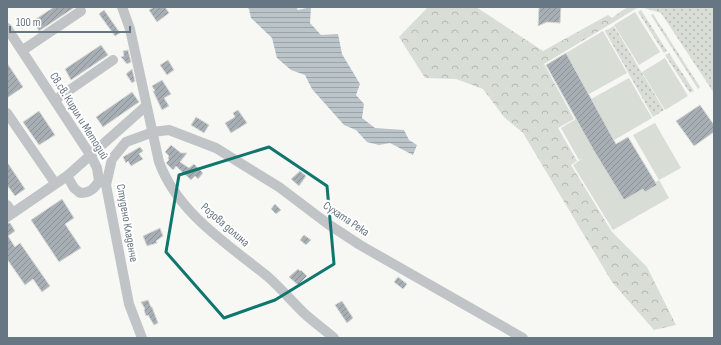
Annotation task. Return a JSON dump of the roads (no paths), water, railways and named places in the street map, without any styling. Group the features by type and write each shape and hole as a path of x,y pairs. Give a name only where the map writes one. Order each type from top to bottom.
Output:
{"street":[{"name":"Розова долина","path":"122,7 130,29 152,132 159,162 164,175 188,210 206,228 267,276 307,316 334,338"},
{"path":"23,50 80,11"},
{"name":"Св.св. Кирил и Методий","path":"7,28 23,50 91,156 102,183"},
{"path":"55,100 113,60"},
{"path":"9,212 67,176 146,106"},
{"path":"7,113 55,183"},
{"name":"Сухата Река","path":"152,132 169,130 216,148 278,186 328,224 360,245 523,338"},
{"name":"Студено Кладенче","path":"142,338 129,304 102,183 112,159 126,142 152,132"},
{"path":"67,176 74,188 80,193 92,191 102,183"}]}
